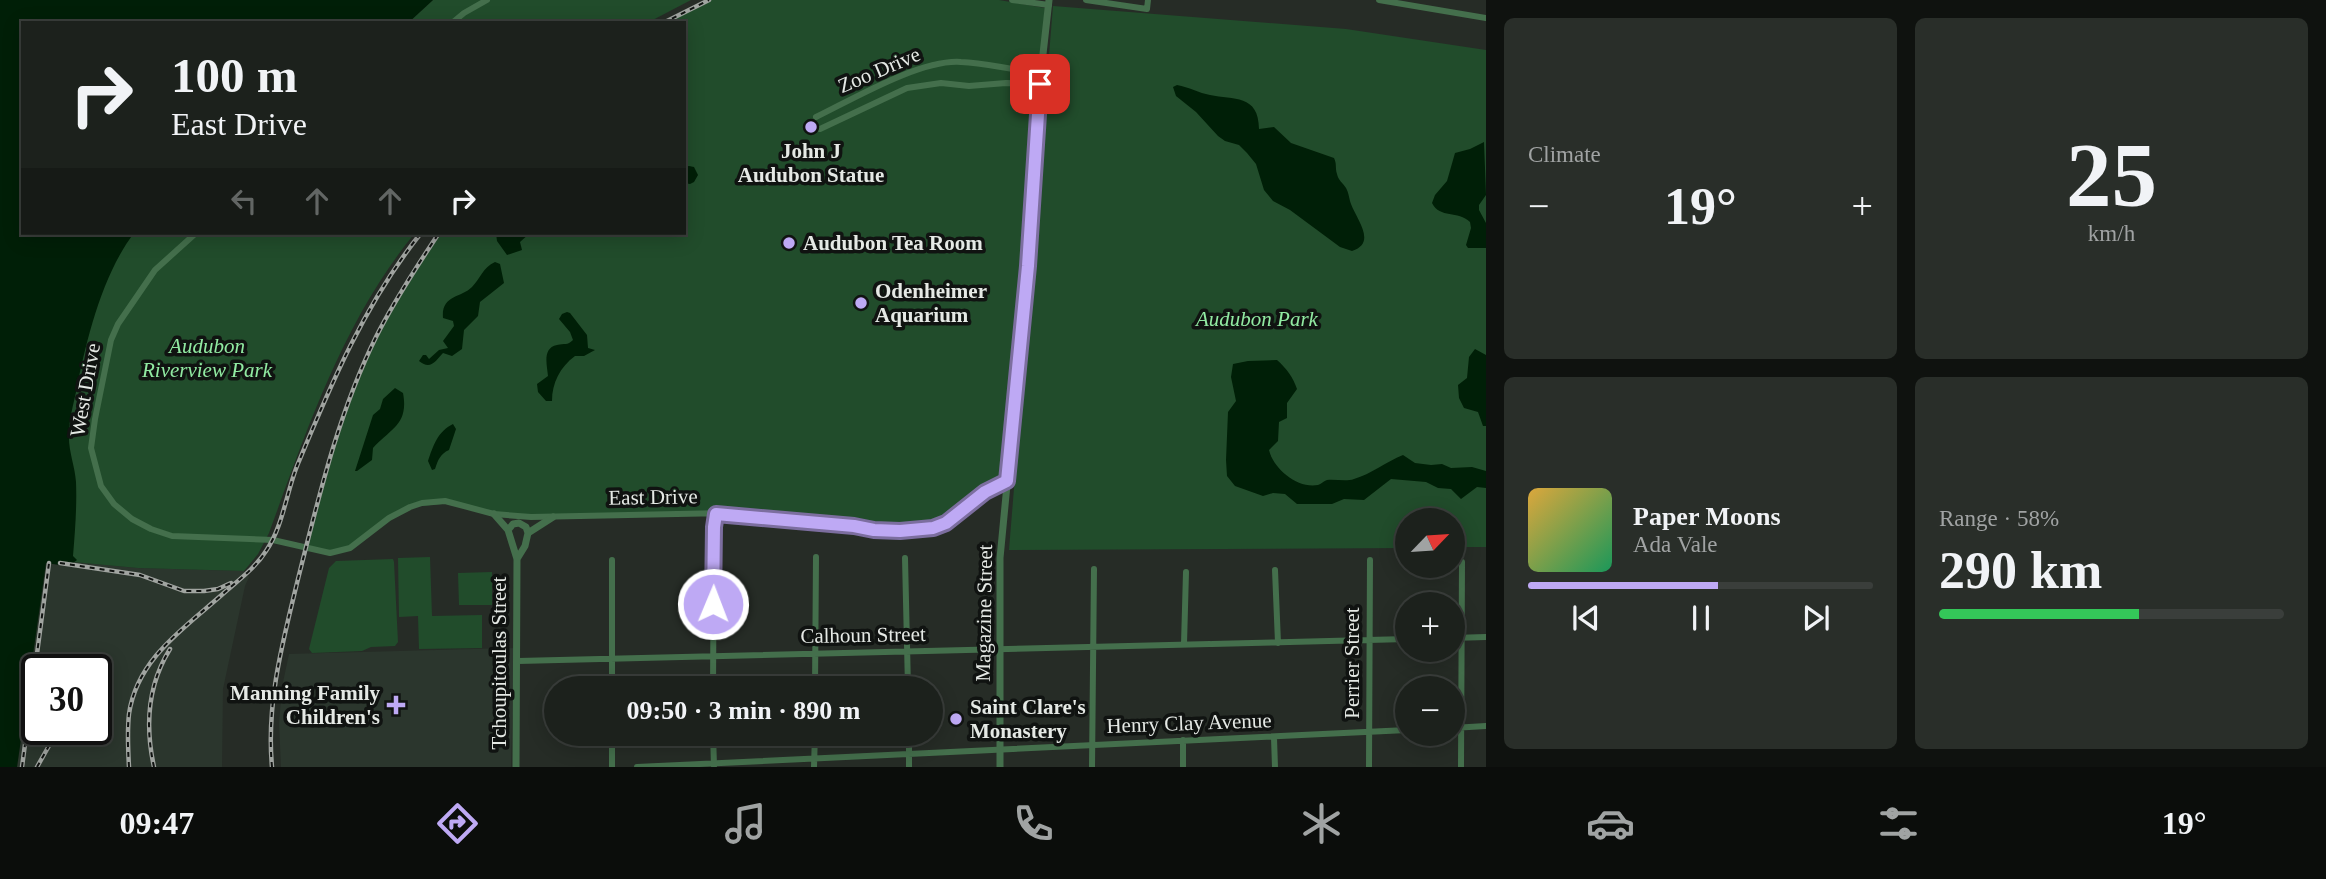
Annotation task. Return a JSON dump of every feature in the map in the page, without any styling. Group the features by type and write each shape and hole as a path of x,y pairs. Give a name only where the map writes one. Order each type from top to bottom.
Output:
{"street":[{"path":"454,21 487,0"},
{"path":"1012,0 1049,3"},
{"path":"1086,0 1147,9 1148,0"},
{"path":"1379,0 1486,18"},
{"path":"1431,8 1432,0"},
{"name":"Magazine Street","path":"1000,767 1000,558 1028,266 1040,84 1049,3"},
{"name":"Zoo Drive","path":"816,117 909,73 939,64 959,61 1041,72"},
{"name":"Zoo Drive","path":"820,129 907,88 948,83 969,86 1040,84"},
{"name":"West Drive","path":"194,235 155,270 126,310 111,341 91,448 102,486 114,504 132,519 172,536 273,540 330,553 350,548 389,518 422,503 445,501 494,513"},
{"name":"East Drive","path":"494,513 553,517 716,514 874,530 921,530 946,523 985,492 1007,481"},
{"name":"Tchoupitoulas Street","path":"494,513 508,530 517,559 516,767"},
{"path":"713,676 716,514"},
{"path":"508,530 513,524 519,523 526,527 528,533 553,517"},
{"name":"Tchoupitoulas Street","path":"517,559 525,546 528,533"},
{"path":"815,676 816,557"},
{"path":"905,558 908,676"},
{"path":"612,560 612,676"},
{"name":"Perrier Street","path":"1369,767 1370,560"},
{"path":"1092,767 1094,569"},
{"path":"1275,570 1278,643"},
{"path":"1184,644 1185,572"},
{"path":"1465,638 1486,637"},
{"name":"Calhoun Street","path":"518,661 1395,639"},
{"path":"1465,727 1486,726"},
{"name":"Henry Clay Avenue","path":"637,767 1395,731"},
{"path":"1274,737 1275,767"},
{"path":"1183,740 1183,767"},
{"path":"612,746 612,767"},
{"path":"713,746 714,765"},
{"path":"814,746 814,767"},
{"path":"909,746 909,767"},
{"path":"1461,746 1461,767"}],"shaded area":[{"path":"0,0 433,0 410,21 21,21 21,235 133,235 104,288 80,372 69,434 76,482 73,556 77,560 73,563 61,562 60,565 46,563 33,654 21,654 21,739 17,767 0,767"},
{"path":"1177,85 1250,104 1258,118 1259,129 1274,127 1291,143 1334,158 1338,176 1347,190 1363,230 1363,243 1352,251 1340,247 1290,210 1273,201 1264,190 1256,164 1247,153 1239,145 1218,136 1196,112 1176,96 1173,87"},
{"path":"1484,142 1486,195 1479,205 1479,210 1486,223 1486,248 1468,248 1466,245 1470,222 1460,216 1440,211 1432,203 1447,181 1455,153"},
{"path":"686,167 694,167 698,175 690,184 686,183"},
{"path":"496,235 528,235 520,242 522,250 507,255 497,241"},
{"path":"495,262 500,264 504,283 480,302 478,316 464,330 462,349 452,356 443,353 430,365 423,364 419,361 423,355 429,359 439,350 448,348 443,341 454,326 453,321 443,318 445,305 468,291"},
{"path":"567,312 587,335 588,348 595,350 584,356 575,356 565,365 555,382 552,401 546,401 538,392 537,384 548,376 546,358 549,350 573,340 559,319"},
{"path":"1475,349 1486,355 1486,426 1483,426 1478,412 1464,408 1459,398 1458,385 1467,378 1469,357"},
{"path":"1277,360 1289,373 1297,389 1287,403 1287,418 1279,422 1278,441 1269,450 1275,464 1287,476 1310,485 1318,485 1327,480 1351,480 1403,455 1415,463 1442,464 1451,468 1472,467 1486,471 1486,488 1477,487 1461,499 1451,489 1438,488 1426,482 1391,479 1364,500 1344,499 1332,504 1297,504 1285,494 1263,496 1235,486 1227,476 1226,460 1228,412 1236,401 1231,377 1233,364"},
{"path":"395,388 403,393 401,419 373,448 372,460 355,471 373,415 380,409 383,399"},
{"path":"453,424 456,429 449,450 441,455 432,470 428,461 434,445 443,431"},
{"path":"64,561 138,568 244,571 249,577 223,689 222,767 17,767 21,739 21,745 112,745 112,654 33,654 46,563 60,565 60,562"},
{"name":"Manning Family Children's","path":"514,648 511,767 281,767 279,723 282,687 289,654"}],"green space":[{"path":"433,0 691,0 651,21 410,21"},
{"path":"709,0 999,0 1045,8 1003,476 995,487 946,523 900,531 716,514 494,514 454,503 410,507 350,548 330,553 306,547 335,441 353,389 382,325 438,235 686,235 686,21 667,21"},
{"name":"Audubon Park","path":"1053,6 1346,29 1486,50 1486,547 1465,547 1465,508 1395,508 1395,548 1009,550"},
{"name":"Audubon Riverview Park","path":"103,235 413,235 390,266 348,338 313,415 269,533 258,554 244,571 138,568 73,562 44,374"},
{"path":"430,557 432,616 482,615 482,648 419,649 418,616 399,617 398,558"},
{"path":"393,559 398,642 395,646 371,647 362,651 312,653 309,649 329,568 336,561"},
{"path":"492,572 492,605 459,605 458,573"}],"railway":[{"path":"667,21 709,0"},
{"path":"129,767 129,714 142,676 165,645 247,573 266,551 280,521 297,466 351,345 383,287 420,235"},
{"path":"272,767 271,719 277,672 298,579 340,426 376,337 438,235"},
{"path":"22,767 49,563"},
{"path":"60,563 140,575 184,591 218,589 231,583"},
{"path":"154,767 149,736 150,706 157,677 170,649"},
{"path":"37,767 49,745"}],"place":[{"name":"John J Audubon Statue","path":"811,127"},
{"name":"Audubon Tea Room","path":"789,243"},
{"name":"Odenheimer Aquarium","path":"861,303"},
{"name":"Manning Family Children's","path":"396,705"},
{"name":"Saint Clare's Monastery","path":"956,719"}],"route":[{"path":"713,604 716,514 874,530 921,530 946,523 985,492 1007,481 1028,266 1040,84"}]}
